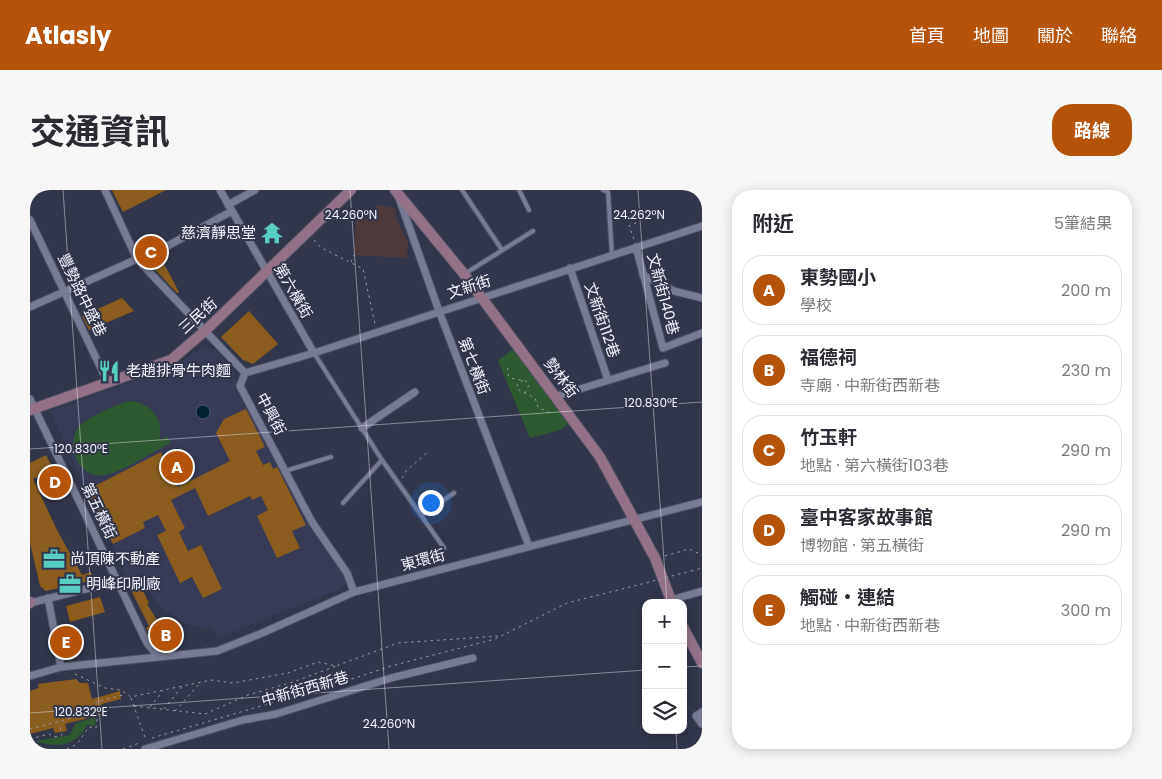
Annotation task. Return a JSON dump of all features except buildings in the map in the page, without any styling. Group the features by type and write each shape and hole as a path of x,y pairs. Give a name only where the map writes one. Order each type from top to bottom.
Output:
{"street":[{"path":"30,192 35,190"},
{"path":"105,190 139,261 245,373"},
{"name":"第六橫街","path":"220,190 314,353"},
{"path":"30,307 149,256 230,208 255,190"},
{"name":"三民街","path":"32,406 108,383 171,360 206,330 352,190"},
{"name":"勢林街","path":"396,192 464,274 557,396 600,457 636,520 655,558 671,599"},
{"name":"第七橫街","path":"396,192 439,311 529,546"},
{"name":"豐勢路中盛巷","path":"30,220 108,383"},
{"name":"文新街","path":"245,373 314,353 702,226"},
{"name":"文新街140巷","path":"636,247 663,348 702,333"},
{"name":"文新街112巷","path":"570,268 608,380"},
{"path":"643,275 674,291 702,298"},
{"path":"557,396 665,362"},
{"name":"中興街","path":"245,373 240,386 312,522 347,573 354,592"},
{"path":"362,428 415,392"},
{"name":"第五橫街","path":"32,406 118,581"},
{"name":"東環街","path":"30,676 61,666 217,651 354,592 702,502"},
{"path":"30,603 118,581 147,643 158,656"},
{"path":"678,599 702,591"},
{"path":"48,598 61,666"},
{"path":"687,635 702,663"},
{"name":"中新街西新巷","path":"145,749 243,720 276,714 391,678 473,658"},
{"path":"702,712 696,716 702,724"}],"lane":[{"path":"462,190 502,250"},
{"path":"518,190 529,210"},
{"path":"603,190 608,192 612,254"},
{"path":"464,274 533,231"},
{"path":"314,353 382,460 444,548"},
{"path":"285,471 331,456"},
{"path":"343,503 382,460"},
{"path":"422,515 454,493"}],"path":[{"path":"636,247 629,226 646,218"},
{"path":"308,232 320,247 363,268 376,332"},
{"path":"351,263 354,255"},
{"path":"508,368 507,373 510,378 523,380 529,385 525,393"},
{"path":"523,380 517,385 517,389 535,398 538,407 552,414"},
{"path":"399,483 406,471 429,451"},
{"path":"655,558 689,549 702,555"},
{"path":"123,749 146,740 391,666 501,636 567,603 702,568"},
{"path":"134,706 205,714 248,695 293,682 398,643 501,636"},
{"path":"131,697 211,680 232,684 288,673 318,662 336,666"},
{"path":"61,666 104,688 115,688 131,697 146,740"},
{"path":"174,711 201,682"},
{"path":"163,710 183,686"},
{"path":"149,708 163,690"},
{"path":"67,749 77,744 89,727 96,728 98,711 96,702 127,694"},
{"path":"30,729 98,711"},
{"path":"44,749 30,739 50,734 54,737 62,735 59,722"}],"shaded area":[{"path":"376,205 395,208 396,218 408,243 407,258 354,255 356,219 376,219"},
{"path":"205,346 216,350 234,372 237,387 344,574 346,583 342,588 219,637 213,629 187,624 172,615 160,606 136,575 127,577 50,411 173,367"},
{"path":"200,405 206,405 210,412 206,419 200,419 196,415 196,409"}],"green space":[{"path":"514,348 570,423 560,430 530,438 498,361"},
{"path":"131,401 145,405 155,414 160,426 159,440 167,436 171,443 113,473 96,475 89,473 82,468 74,453 74,437 77,429 87,420 102,412"},
{"path":"96,717 95,726 87,725 78,737 65,744 51,745 35,741 70,735 76,723"}],"place":[{"name":"慈濟靜思堂","path":"272,233"},
{"name":"竹玉軒","path":"151,252"},
{"name":"老趙排骨牛肉麵","path":"109,371"},
{"name":"東勢國小","path":"177,467"},
{"name":"臺中客家故事館","path":"55,482"},
{"name":"尚頂陳不動產","path":"54,559"},
{"name":"明峰印刷廠","path":"70,584"},
{"name":"福德祠","path":"166,635"},
{"name":"觸碰‧連結","path":"66,642"}]}
